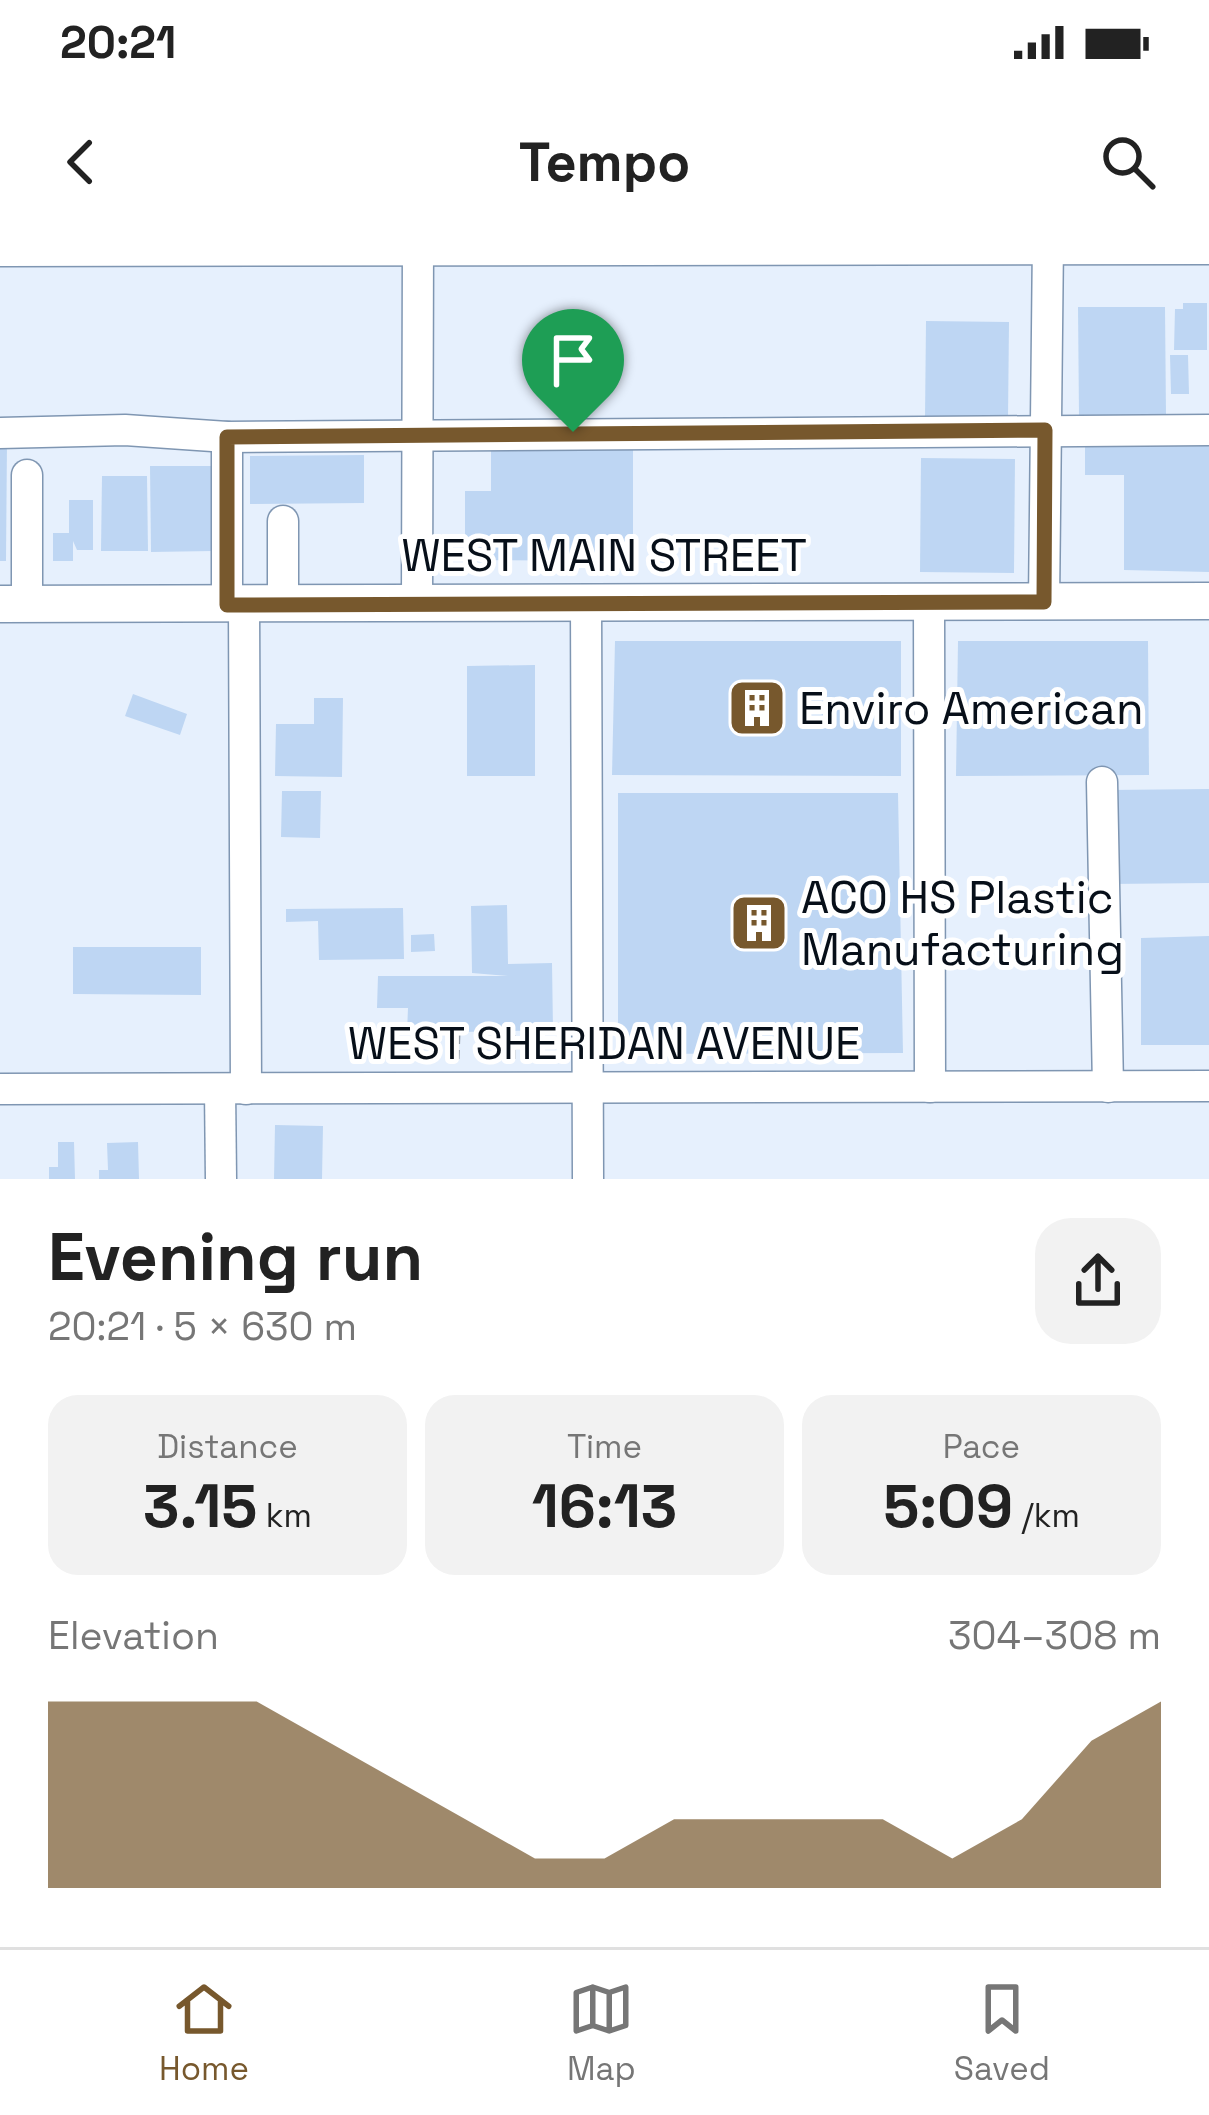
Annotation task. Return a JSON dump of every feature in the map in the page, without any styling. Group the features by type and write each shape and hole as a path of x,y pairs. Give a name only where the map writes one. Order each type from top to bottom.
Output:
{"main road":[{"name":"WEST MAIN STREET","path":"13,604 1209,601"}],"street":[{"path":"417,603 418,245"},
{"path":"0,251 418,245 1209,249"},
{"path":"1044,602 1048,245"},
{"path":"0,433 125,430 227,437 1209,430"},
{"path":"221,1179 233,1089 236,605 227,437"},
{"path":"13,604 27,475"},
{"path":"283,521 283,604"},
{"path":"586,602 587,1179"},
{"path":"929,602 930,1087"},
{"path":"1102,782 1108,1087"},
{"name":"WEST SHERIDAN AVENUE","path":"0,1089 1209,1086"}],"path":[{"path":"514,1031 514,1060"},
{"path":"458,1059 459,1033"}],"building":[{"path":"1183,303 1207,303 1207,350 1174,350 1175,309 1183,309"},
{"path":"1078,307 1165,307 1166,416 1079,417"},
{"path":"926,321 1009,322 1008,418 925,417"},
{"path":"1170,355 1188,355 1189,394 1171,394"},
{"path":"1209,439 1209,572 1124,570 1124,475 1085,475 1085,441"},
{"path":"0,443 7,443 6,561 0,561"},
{"path":"491,445 633,445 633,561 465,560 465,491 491,491"},
{"path":"364,455 364,503 250,504 250,456"},
{"path":"921,458 1015,459 1014,573 920,572"},
{"path":"150,466 213,466 213,551 151,552"},
{"path":"102,476 147,476 148,551 101,551"},
{"path":"69,500 93,500 93,550 77,550 73,541 73,561 53,561 53,533 69,533"},
{"name":"Enviro American","path":"615,641 901,641 901,776 612,775"},
{"path":"958,641 1148,641 1149,775 956,776"},
{"path":"535,665 535,776 467,776 467,666"},
{"path":"133,694 187,714 180,735 125,716"},
{"path":"314,698 343,698 342,777 275,776 276,724 314,724"},
{"path":"1209,789 1209,883 1109,884 1109,790"},
{"path":"282,791 321,791 320,838 281,837"},
{"name":"ACO HS Plastic Manufacturing","path":"618,793 898,793 903,1053 618,1054"},
{"path":"507,905 508,964 552,963 553,1030 407,1033 408,1008 377,1008 378,976 508,976 472,973 471,906"},
{"path":"403,908 404,959 319,960 318,921 286,922 286,909"},
{"path":"434,934 435,951 411,952 411,935"},
{"path":"1209,936 1209,1045 1141,1045 1141,938"},
{"path":"73,947 201,947 201,995 73,994"},
{"path":"275,1125 323,1126 322,1179 274,1179"},
{"path":"58,1142 74,1142 75,1179 49,1179 49,1167 58,1167"},
{"path":"138,1142 139,1179 99,1179 99,1170 108,1170 107,1143"}],"place":[{"name":"Enviro American","path":"757,708"},
{"name":"ACO HS Plastic Manufacturing","path":"759,923"}],"route":[{"path":"1045,430 1044,602 227,605 227,437 573,432 1045,430"}]}
